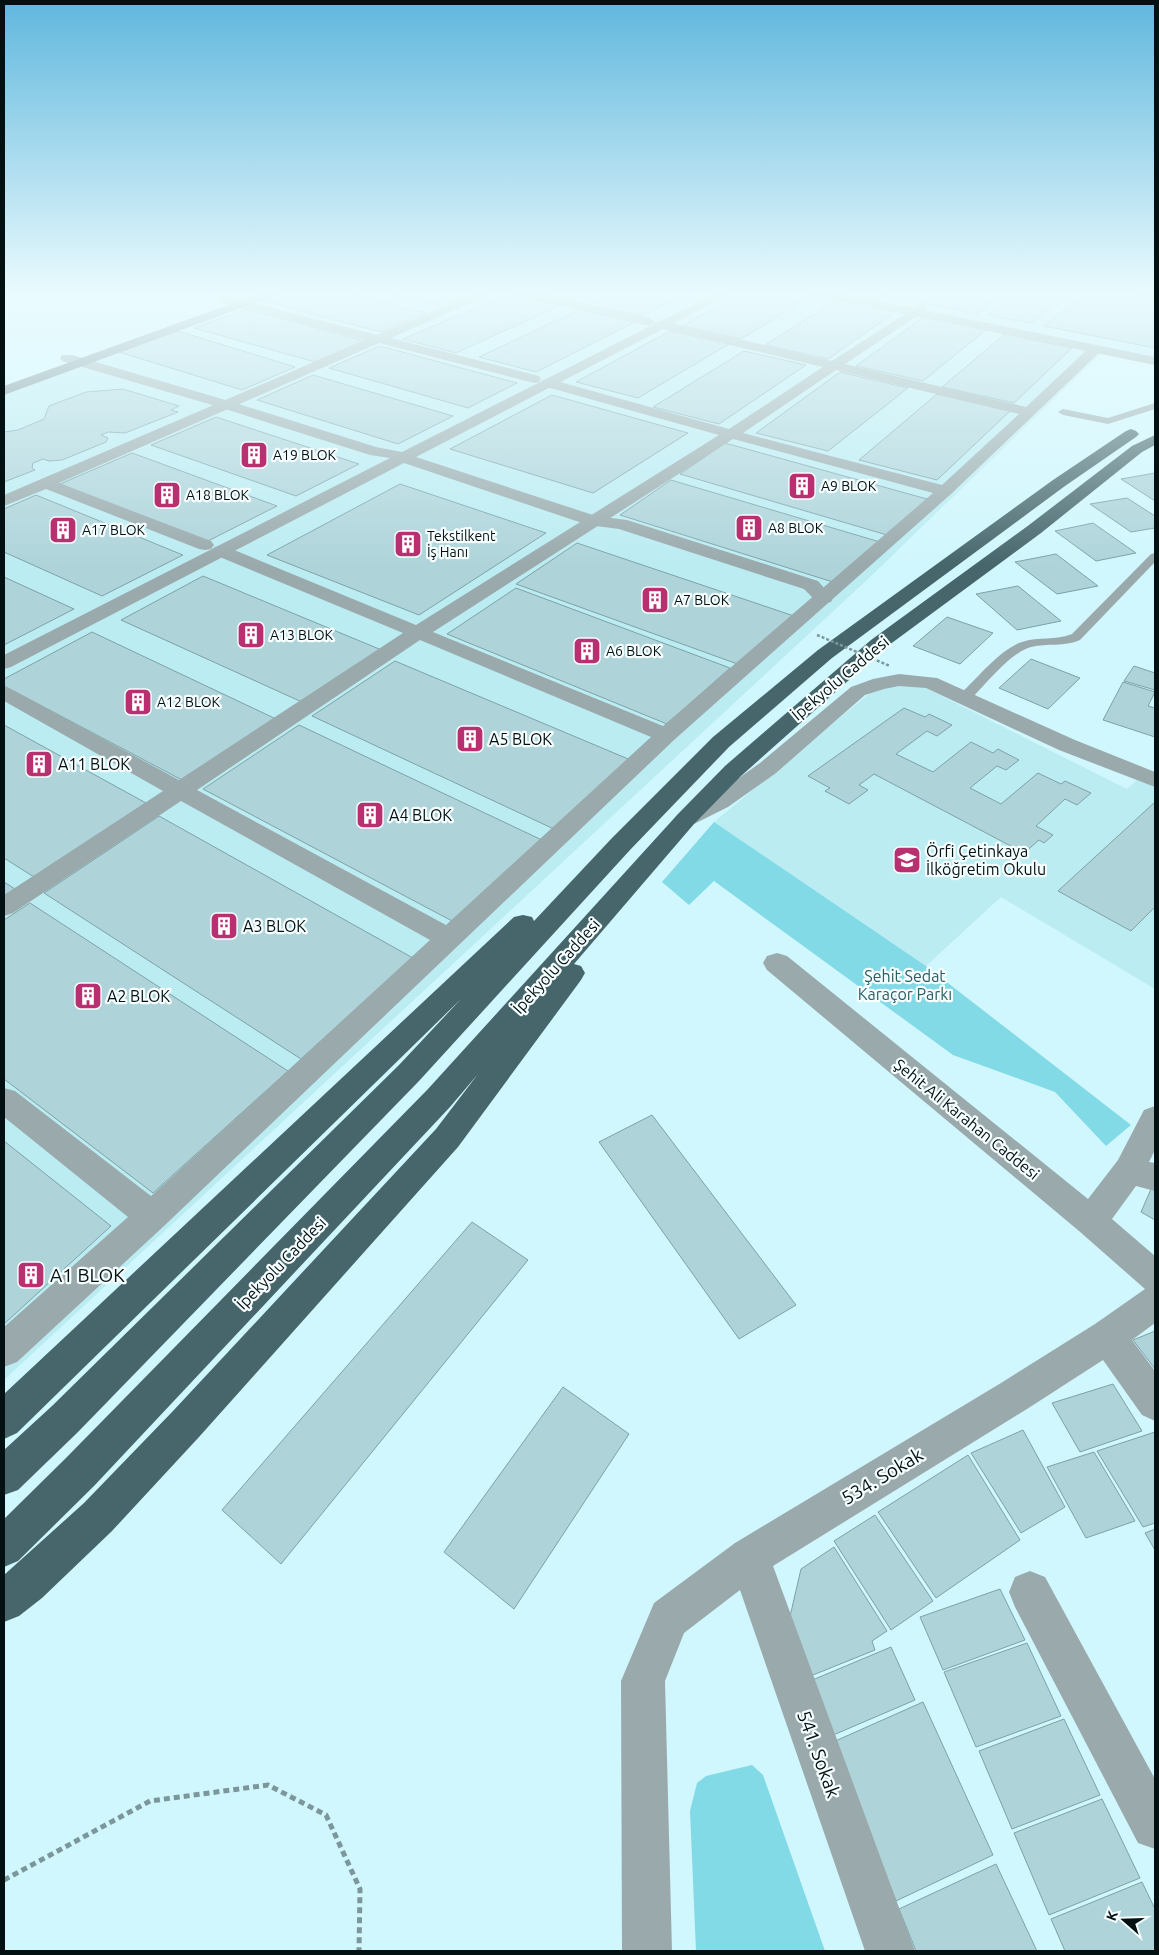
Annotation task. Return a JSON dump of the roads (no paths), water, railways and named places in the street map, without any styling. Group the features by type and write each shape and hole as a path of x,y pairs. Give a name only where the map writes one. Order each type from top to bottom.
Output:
{"highway":[{"name":"İpekyolu Caddesi","path":"4,1476 65,1419 409,1073 621,844 721,742 825,654 1108,448 1135,431 1155,424"},
{"name":"İpekyolu Caddesi","path":"4,1547 80,1472 439,1098 686,819 733,771 878,644 1149,444"},
{"path":"4,1420 447,995 532,916 621,844"},
{"path":"4,1601 27,1583 98,1517 186,1424 448,1138 563,986 614,901"}],"main road":[{"path":"4,391 24,382"}],"street":[{"path":"168,382 231,401"},
{"path":"174,382 375,452 396,455 594,521 612,532 796,593 824,598"},
{"path":"4,501 275,382"},
{"path":"4,648 213,548 539,382"},
{"path":"545,382 945,491"},
{"path":"4,907 417,633 731,434 808,382"},
{"path":"902,382 1030,412"},
{"path":"4,1350 152,1216 666,735 945,491 1061,382"},
{"path":"46,483 213,548 666,735"},
{"path":"4,663 213,548"},
{"path":"686,819 720,802 768,768 858,691 880,683 899,680 930,682 1067,745 1155,780"},
{"path":"4,693 448,939"},
{"name":"Şehit Ali Karahan Caddesi","path":"777,962 1091,1221 1155,1277"},
{"path":"4,1100 152,1216"},
{"path":"1091,1221 1142,1173 1155,1119"},
{"name":"534. Sokak","path":"647,1951 643,1681 669,1618 748,1557 1014,1396 1108,1336 1155,1302"},
{"path":"1108,1336 1155,1402"},
{"name":"541. Sokak","path":"748,1557 890,1951"},
{"path":"1030,1592 1155,1826"}],"lane":[{"path":"1063,412 1108,422 1155,406"},
{"path":"966,698 1014,652 1025,644 1067,642 1076,637 1155,556"}],"place":[{"name":"A19 BLOK","path":"254,455"},
{"name":"A9 BLOK","path":"802,486"},
{"name":"A18 BLOK","path":"167,495"},
{"name":"A8 BLOK","path":"749,528"},
{"name":"A17 BLOK","path":"63,530"},
{"name":"Tekstilkent İş Hanı","path":"408,544"},
{"name":"A7 BLOK","path":"655,600"},
{"name":"A13 BLOK","path":"251,635"},
{"name":"A6 BLOK","path":"587,651"},
{"name":"A12 BLOK","path":"138,702"},
{"name":"A5 BLOK","path":"470,739"},
{"name":"A11 BLOK","path":"39,764"},
{"name":"A4 BLOK","path":"370,815"},
{"name":"Örfi Çetinkaya İlköğretim Okulu","path":"907,860"},
{"name":"A3 BLOK","path":"224,926"},
{"name":"A2 BLOK","path":"88,996"},
{"name":"A1 BLOK","path":"31,1275"}],"park label":[{"name":"Şehit Sedat Karaçor Parkı","path":"905,985"}]}
